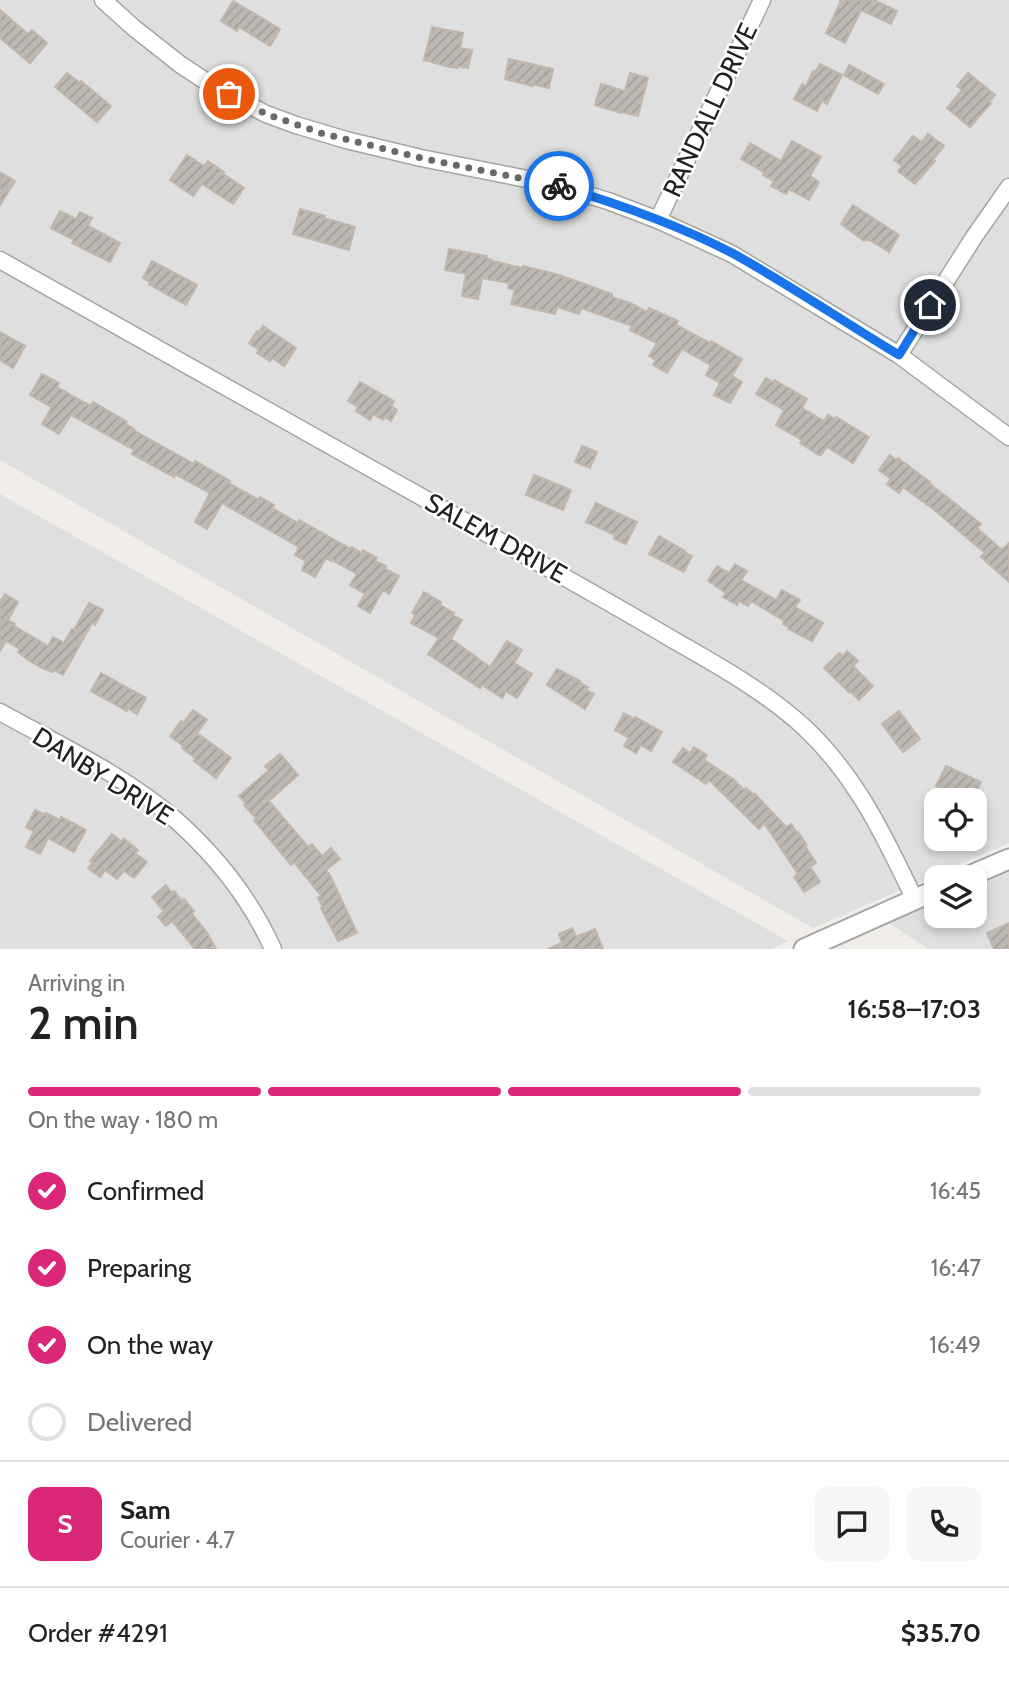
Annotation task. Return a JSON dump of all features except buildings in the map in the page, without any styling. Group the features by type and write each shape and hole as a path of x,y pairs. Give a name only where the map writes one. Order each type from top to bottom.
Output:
{"street":[{"path":"103,0 134,29 181,65 213,86 266,114 346,140 552,184 658,220 732,254 899,355 1009,437"},
{"name":"RANDALL DRIVE","path":"658,220 762,0"},
{"path":"899,355 1009,187"},
{"name":"SALEM DRIVE","path":"0,260 602,598 770,700 804,727 840,765 881,830 915,900"},
{"name":"DANBY DRIVE","path":"0,712 122,782 175,820 195,838 235,884 273,949"},
{"path":"987,868 1009,859"},
{"path":"804,949 924,896"}],"shaded area":[{"path":"0,0 1009,0 1009,843 958,865 924,865 924,880 813,928 0,460"},
{"path":"0,494 788,941 771,949 0,949"},
{"path":"1009,870 1009,949 928,949 888,922 924,907 924,928 987,928 987,880"}],"way so far":[{"path":"229,94 283,121 346,140 559,186"}],"route":[{"path":"559,186 658,220 732,254 899,355 930,305"}]}
